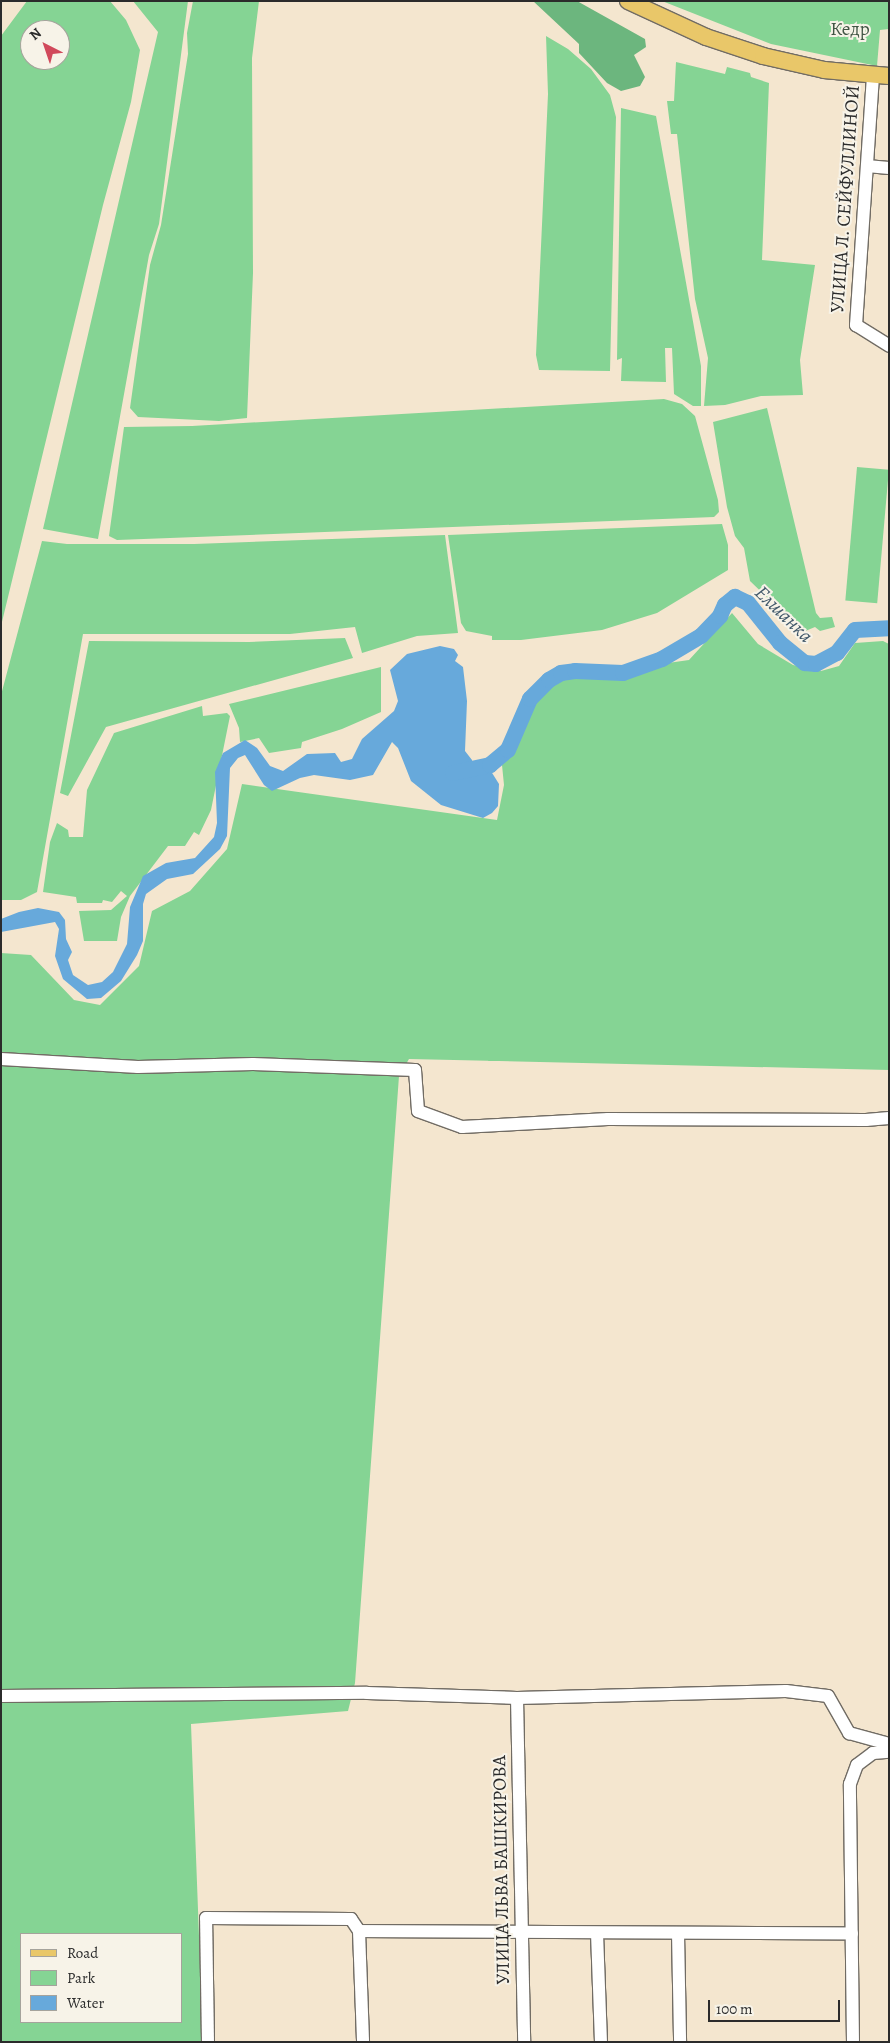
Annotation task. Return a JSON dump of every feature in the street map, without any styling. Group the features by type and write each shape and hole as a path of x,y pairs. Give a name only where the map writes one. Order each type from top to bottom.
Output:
{"main road":[{"path":"628,1 706,37 763,56 824,70 881,76"}],"street":[{"name":"УЛИЦА Л. СЕЙФУЛЛИНОЙ","path":"881,76 867,166 856,325 889,346"},
{"path":"867,166 889,168"},
{"path":"1,1059 138,1067 253,1064 415,1070 418,1111 462,1127 608,1119 866,1120 889,1118"},
{"path":"1,1696 367,1693 517,1698 786,1691 828,1696 849,1733 889,1744"},
{"name":"УЛИЦА ЛЬВА БАШКИРОВА","path":"517,1698 524,2042"},
{"path":"853,2042 850,1784 857,1765 873,1753 889,1752"},
{"path":"208,2042 206,1918 351,1919 359,1931 363,2042"},
{"path":"359,1931 852,1934"},
{"path":"597,1933 601,2042"},
{"path":"678,1933 680,2042"}],"green space":[{"path":"27,1 110,1 126,20 140,50 131,102 103,205 1,626 1,36"},
{"path":"133,1 188,1 159,224 149,255 98,539 43,529 158,32"},
{"path":"193,1 259,1 252,58 253,273 247,418 219,421 138,417 130,408 150,265 161,225 188,54 187,33"},
{"path":"533,1 577,1 645,39 646,47 634,55 645,77 640,86 621,91 607,83 579,53 579,44"},
{"name":"Кедр","path":"662,1 889,1 889,29 880,30 877,66 771,44"},
{"path":"546,36 568,49 591,69 610,95 616,117 610,371 539,370 536,355 548,94"},
{"path":"676,62 725,74 727,67 750,73 751,77 769,83 762,260 815,265 800,360 803,395 761,396 725,405 704,406 708,358 695,299 677,134 671,134 667,101 674,101"},
{"path":"621,108 656,116 701,366 701,406 693,406 674,394 672,348 665,348 666,382 621,381 622,358 617,360"},
{"path":"664,399 682,404 695,416 718,500 719,512 714,517 117,540 109,536 124,427 192,426"},
{"path":"767,408 816,613 820,618 832,617 835,627 820,631 815,627 803,632 750,581 744,548 735,536 727,507 713,422"},
{"path":"857,467 889,470 877,603 845,600"},
{"path":"722,524 728,545 728,570 657,613 602,630 521,640 492,640 492,636 466,631 461,623 448,535"},
{"path":"445,535 458,633 417,636 362,653 355,627 290,634 83,634 37,892 21,900 1,900 1,695 42,541 67,544 194,544"},
{"path":"732,613 758,644 793,665 821,671 839,666 855,643 883,641 889,644 889,1070 409,1059 399,1076 355,1683 348,1711 191,1724 203,2042 1,2042 1,953 31,955 74,1000 100,1005 139,966 152,911 190,891 227,849 242,784 497,820 504,785 502,765 542,692 563,678 689,660"},
{"path":"345,638 353,658 106,727 68,796 60,793 89,641 249,642"},
{"path":"381,667 381,712 342,729 302,742 301,748 269,753 259,738 240,742 239,728 229,704"},
{"path":"202,706 203,716 227,713 230,716 211,810 199,835 194,832 185,846 168,846 130,896 121,917 117,941 84,941 79,911 111,910 127,896 121,891 112,902 103,900 102,903 77,903 76,897 43,892 50,842 57,823 68,830 69,837 83,837 87,790 114,733"}],"water":[{"path":"440,646 454,649 458,655 455,661 463,667 467,701 465,751 472,760 474,771 484,772 489,768 499,784 498,806 492,813 483,818 441,805 411,781 398,748 392,742 373,775 350,780 314,775 300,778 272,791 264,785 245,755 238,758 230,768 227,836 220,849 193,874 167,879 146,894 143,904 143,941 137,955 121,981 101,998 87,999 63,979 55,956 59,929 55,922 1,932 1,919 19,912 38,908 59,912 65,920 66,939 72,952 68,960 73,975 88,985 102,982 113,972 127,944 130,907 143,876 166,863 195,858 214,837 217,823 215,772 223,753 245,740 257,748 270,766 283,771 307,754 335,753 341,762 352,759 362,739 394,711 398,701 390,670 407,654"}],"waterway":[{"name":"Елшанка","path":"453,773 490,765 508,750 530,699 549,680 561,673 575,671 623,673 662,659 701,636 720,616 725,605 735,597 748,603 780,643 805,663 816,664 837,653 855,630 889,628"}]}
